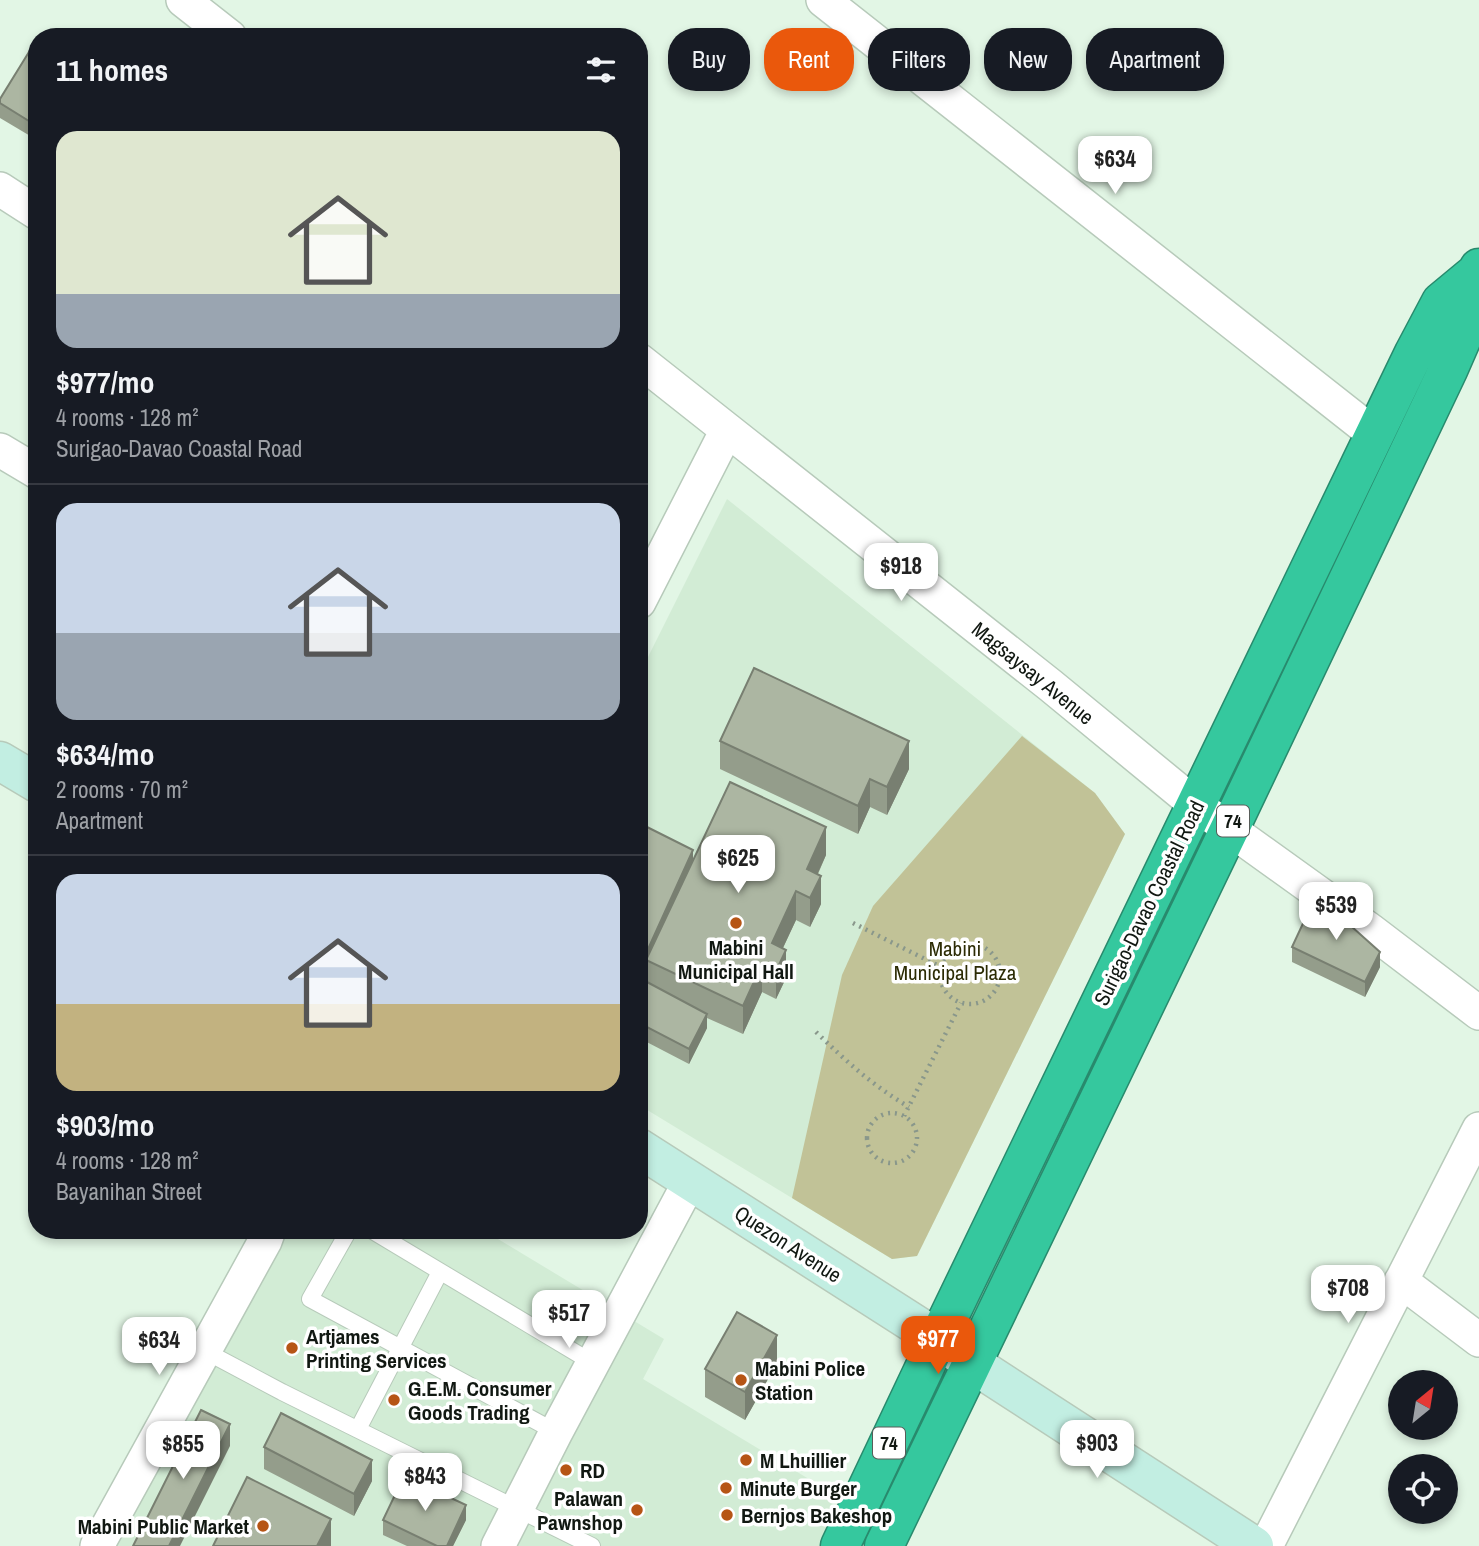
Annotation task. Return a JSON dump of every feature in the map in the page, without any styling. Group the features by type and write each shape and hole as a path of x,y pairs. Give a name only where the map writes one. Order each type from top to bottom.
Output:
{"highway":[{"name":"Surigao-Davao Coastal Road","path":"840,1546 1414,353 1441,302 1478,270"},
{"name":"Surigao-Davao Coastal Road","path":"884,1546 1230,828 1473,313 1478,270"}],"street":[{"path":"183,0 219,28"},
{"path":"823,0 1374,434"},
{"path":"0,189 28,207"},
{"name":"Magsaysay Avenue","path":"648,367 1050,685 1196,805 1370,929 1479,1013"},
{"path":"648,584 727,430"},
{"path":"0,450 28,467"},
{"path":"0,761 28,778"},
{"path":"1266,1546 1479,1129"},
{"name":"Quezon Avenue","path":"648,1154 1254,1546"},
{"path":"498,1546 690,1181"},
{"path":"97,1546 266,1239"},
{"path":"1401,1282 1479,1340"}],"lane":[{"path":"344,1239 310,1299 556,1432"},
{"path":"386,1239 593,1363"},
{"path":"358,1429 440,1272"},
{"path":"205,1351 592,1546"}],"path":[{"path":"853,923 941,967"},
{"path":"978,944 992,953 1001,967 1000,983 992,997 977,1004 961,1003 951,998 943,989 941,967 948,953 962,945 978,944"},
{"path":"904,1116 961,1003"},
{"path":"816,1032 853,1068 883,1092 909,1107"},
{"path":"890,1113 904,1116 914,1126 917,1140 912,1153 901,1162 886,1163 874,1156 867,1143 868,1129 877,1118 890,1113"}],"shaded area":[{"path":"727,499 1095,793 1125,834 917,1256 892,1259 648,1110 648,657"},
{"path":"273,1239 498,1239 664,1339 643,1379 842,1499 819,1546 109,1546"}],"green space":[{"name":"Mabini Municipal Plaza","path":"1022,736 1095,793 1125,834 917,1256 892,1259 792,1198 842,975 873,906"}],"building":[{"path":"28,54 28,120 0,103"},
{"path":"754,668 909,741 887,787 870,779 858,806 720,741"},
{"name":"Mabini Municipal Hall","path":"730,782 826,827 807,869 821,876 810,898 796,891 772,943 786,950 776,971 762,964 743,1006 648,961 648,956"},
{"path":"648,828 693,850 648,949"},
{"path":"1323,901 1380,952 1365,982 1292,947 1313,902"},
{"path":"648,983 707,1014 689,1049 648,1028"},
{"path":"737,1312 777,1335 745,1392 705,1369"},
{"path":"201,1410 230,1424 169,1546 133,1546"},
{"path":"281,1413 372,1460 354,1494 264,1447"},
{"path":"404,1476 466,1505 447,1546 437,1546 383,1520"},
{"path":"247,1477 331,1519 317,1546 213,1546"}],"place":[{"name":"Mabini Municipal Hall","path":"736,923"},
{"name":"Artjames Printing Services","path":"292,1348"},
{"name":"Mabini Police Station","path":"741,1380"},
{"name":"G.E.M. Consumer Goods Trading","path":"394,1400"},
{"name":"M Lhuillier","path":"746,1460"},
{"name":"RD","path":"566,1470"},
{"name":"Minute Burger","path":"726,1488"},
{"name":"Palawan Pawnshop","path":"637,1510"},
{"name":"Bernjos Bakeshop","path":"727,1515"},
{"name":"Mabini Public Market","path":"263,1526"}]}
